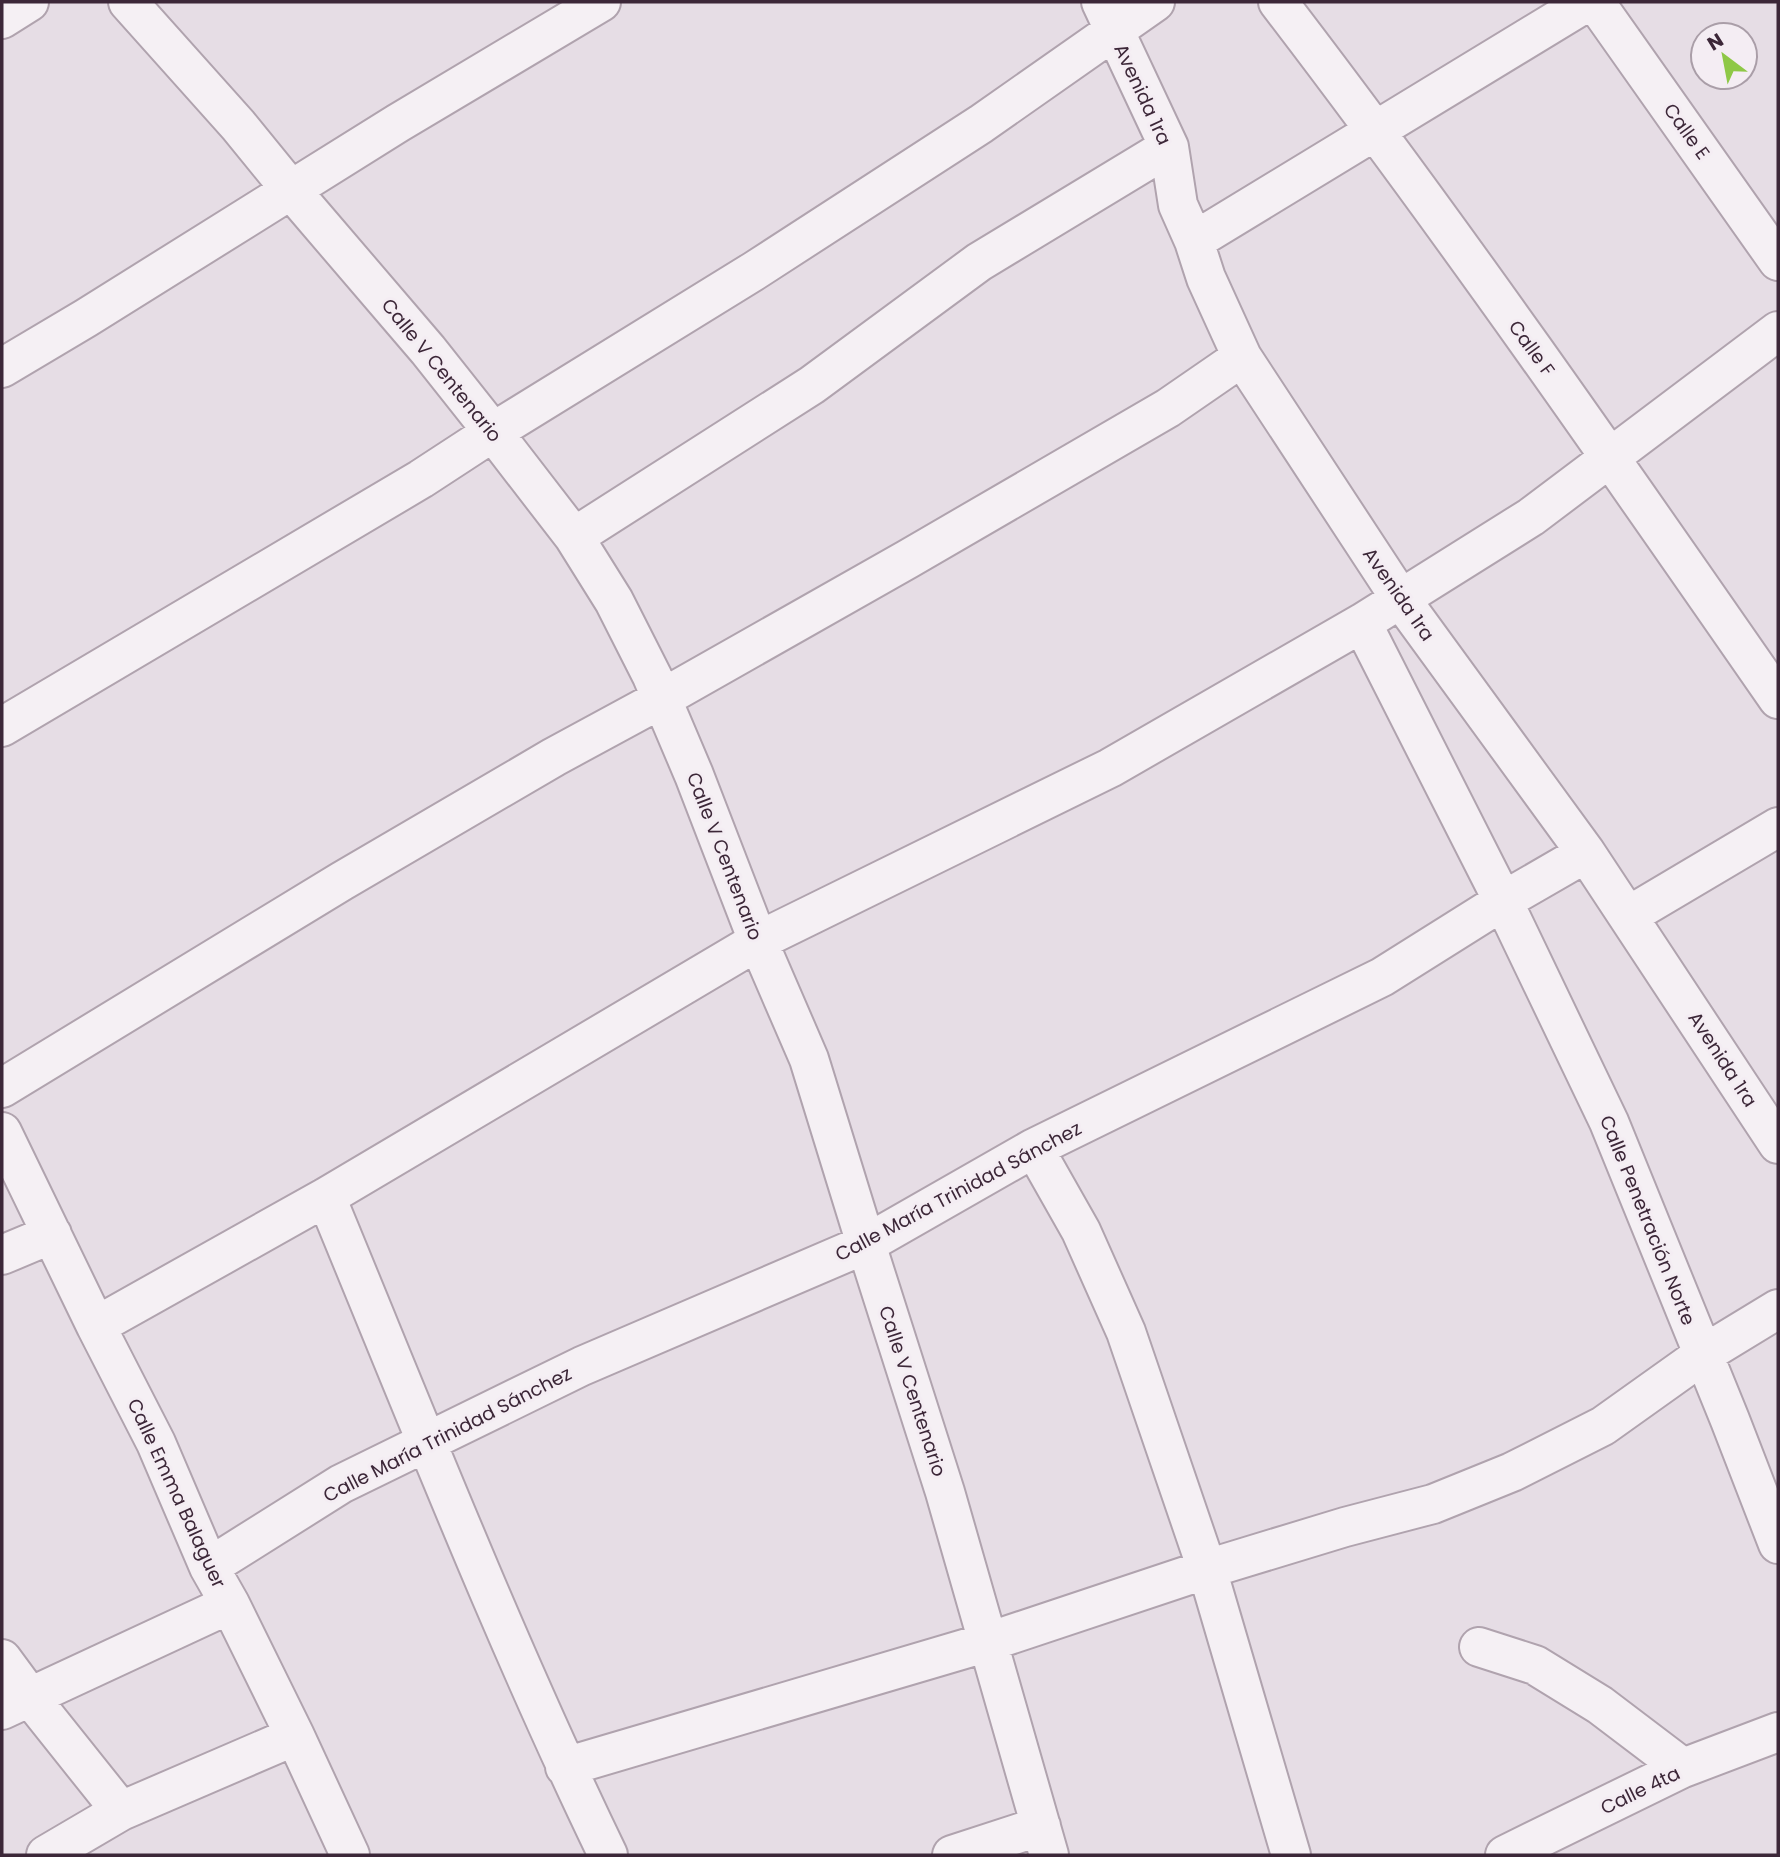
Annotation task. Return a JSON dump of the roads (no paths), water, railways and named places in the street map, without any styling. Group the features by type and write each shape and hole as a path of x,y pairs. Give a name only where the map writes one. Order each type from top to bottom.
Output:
{"street":[{"path":"2,19 29,2"},
{"name":"Calle V Centenario","path":"128,2 238,125 494,432 575,537 614,601 652,676 694,775 758,941 809,1059 945,1492 1045,1840"},
{"path":"2,368 398,123 601,2"},
{"path":"2,727 421,480 777,257 981,124 1107,16 1155,2"},
{"name":"Calle F","path":"1278,2 1376,130 1611,458 1778,699"},
{"path":"1194,241 1587,2"},
{"name":"Calle E","path":"1595,2 1778,261"},
{"name":"Avenida 1ra","path":"1107,16 1169,148 1178,205 1206,278 1242,357 1400,598 1586,853 1778,1144"},
{"path":"575,537 812,386 979,262 1169,148"},
{"path":"96,1326 326,1197 758,941 1110,768 1362,623 1531,517 1778,331"},
{"path":"2,1088 342,881 554,757 908,559 1168,408 1242,357"},
{"name":"Calle Penetración Norte","path":"1362,623 1503,901 1609,1122 1704,1354 1778,1545"},
{"path":"1628,916 1778,827"},
{"name":"Calle María Trinidad Sánchez","path":"209,1567 341,1484 582,1366 866,1244 1034,1148 1382,977 1586,853"},
{"name":"Calle Emma Balaguer","path":"2,1132 156,1443 209,1567 295,1736 350,1855"},
{"path":"1034,1148 1081,1231 1126,1332 1207,1569 1291,1855"},
{"path":"326,1197 565,1767 608,1855"},
{"path":"2,1255 52,1234"},
{"path":"565,1767 988,1642 1207,1569 1345,1527 1433,1504 1512,1472 1604,1426 1704,1354 1778,1310"},
{"path":"16,1704 230,1604"},
{"path":"1479,1647 1535,1665 1600,1705 1683,1768"},
{"path":"2,1659 16,1704 121,1811"},
{"name":"Calle 4ta","path":"1505,1855 1683,1768 1778,1732"},
{"path":"46,1855 121,1811 295,1736"},
{"path":"953,1855 1045,1840"}]}
